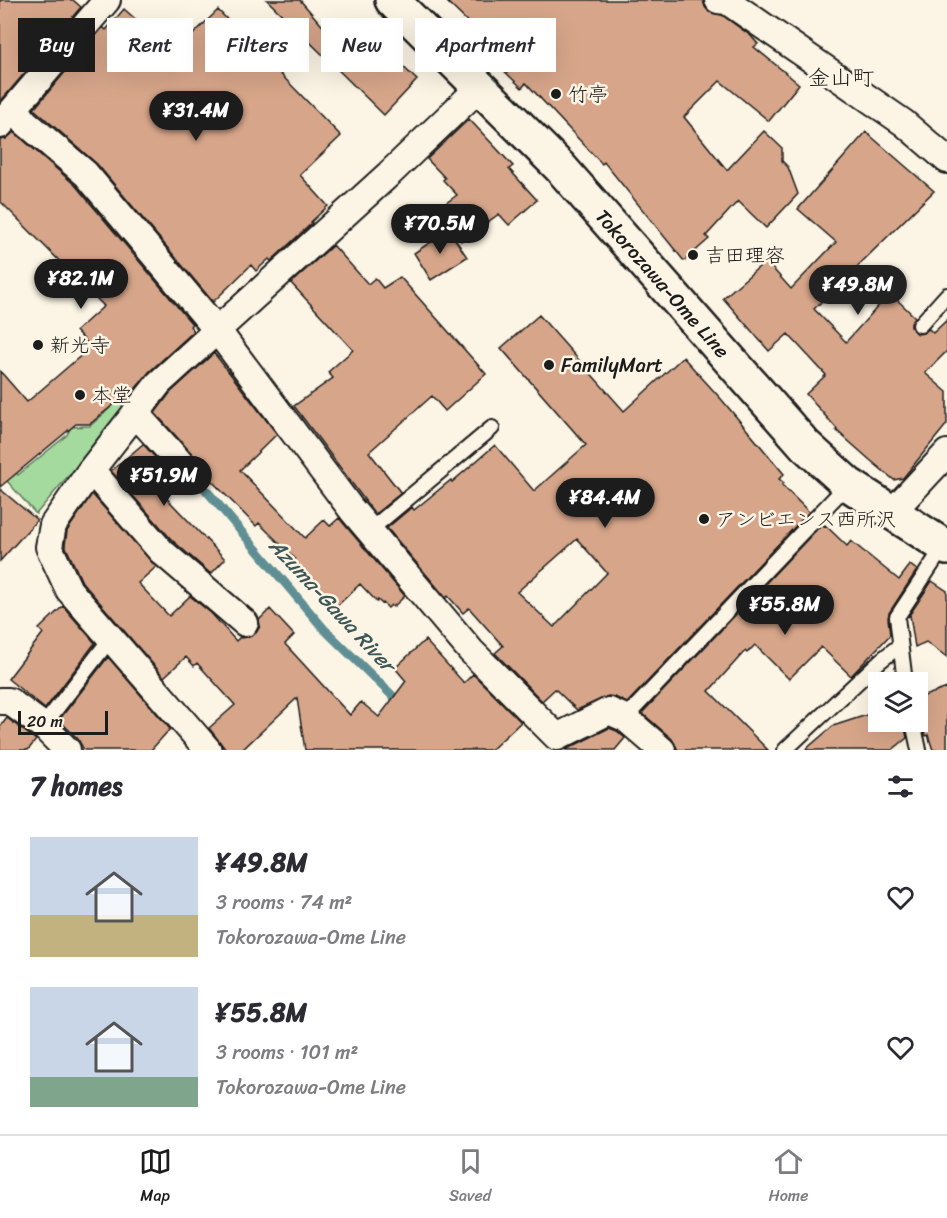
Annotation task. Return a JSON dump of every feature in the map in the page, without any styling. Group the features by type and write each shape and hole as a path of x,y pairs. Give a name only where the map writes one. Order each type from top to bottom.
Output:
{"main road":[{"name":"Tokorozawa-Ome Line","path":"392,0 567,175 804,444 848,484 946,547"}],"street":[{"path":"107,0 8,117 26,122 87,174 217,330 369,531 552,743 609,711 625,718 662,750"},
{"path":"724,0 904,123 947,160"},
{"path":"208,750 69,590 49,547 53,525 91,471 159,383 389,174 480,87"},
{"path":"137,411 184,467"},
{"path":"891,512 947,453"},
{"path":"91,471 161,551 245,623"},
{"path":"0,700 9,701 55,742"}],"lane":[{"path":"920,325 947,295"},
{"path":"369,531 492,428"},
{"path":"625,718 848,484"},
{"path":"903,672 897,617 946,547"},
{"path":"55,742 111,638"},
{"path":"785,750 899,646"},
{"path":"915,732 919,750"}],"green space":[{"path":"118,401 125,409 36,514 0,473 0,454 18,475 67,435 71,427 90,426"}],"building":[{"path":"0,0 73,0 81,7 72,18 18,18 18,72 26,72 0,102"},
{"path":"267,0 300,0 321,24 321,53 309,41 309,18 285,18"},
{"path":"445,0 703,0 709,12 722,15 751,36 758,44 754,47 799,84 769,121 720,81 684,117 727,170 764,131 782,148 782,161 788,167 798,194 766,228 738,201 706,236 709,239 684,261 604,162 602,164 526,83 522,88 505,72 556,72 556,18 464,18"},
{"path":"124,9 134,18 116,18"},
{"path":"218,10 226,18 210,18"},
{"path":"205,23 205,72 279,72 341,136 300,175 328,206 271,261 269,259 256,271 251,265 213,302 97,164 34,109 65,72 95,72 95,37 103,27 106,30 107,72 193,72 193,34"},
{"path":"403,67 417,80 384,115 340,72 403,72"},
{"path":"469,119 513,166 509,169 537,200 509,225 499,214 461,241 438,209 457,195 427,159"},
{"path":"14,132 75,185 192,324 190,326 194,331 149,372 132,393 130,391 90,424 76,424 0,487 0,371 27,402 91,347 76,331 104,306 0,201 0,140 6,139"},
{"path":"866,132 934,191 814,309 846,342 890,293 915,317 911,327 918,334 929,329 933,333 947,320 947,351 925,373 947,392 947,424 903,478 894,480 836,430 806,394 826,375 788,334 769,351 723,298 766,261 791,289 836,242 798,209"},
{"path":"449,230 467,257 431,280 414,253"},
{"path":"333,245 368,284 375,278 383,288 400,277 486,374 445,411 432,396 369,452 401,493 375,514 294,406 333,378 328,372 353,350 291,283"},
{"path":"539,315 624,411 683,357 784,474 779,479 784,483 782,485 809,512 627,703 608,696 577,710 555,689 542,701 495,653 503,646 469,608 463,613 448,596 446,598 387,528 412,507 414,510 451,480 452,482 495,445 534,491 586,445 501,348","holes":["577,539 607,573 554,627 517,592"]},
{"path":"214,353 277,434 240,470 305,538 324,520 330,526 339,518 405,596 393,607 391,605 388,608 378,600 377,602 360,584 335,608 291,562 295,559 259,523 256,526 199,468 195,457 155,413 170,393"},
{"path":"143,444 165,468 151,482 225,559 211,574 172,540 111,471"},
{"path":"0,489 37,520 0,561"},
{"path":"92,494 156,567 138,583 169,616 190,596 211,613 236,641 256,633 260,626 259,620 270,609 294,635 285,644 350,715 361,702 379,717 406,681 395,668 425,640 464,683 473,674 521,722 491,750 305,750 297,698 242,750 226,750 209,728 235,705 197,663 194,666 186,657 164,677 82,582 65,545 67,531"},
{"path":"822,524 847,546 851,541 899,580 910,565 917,570 889,613 890,635 851,676 821,647 789,679 755,645 747,653 745,651 709,691 768,750 678,750 672,739 642,713"},
{"path":"932,581 947,591 947,657 926,642 915,647 910,615 908,617"},
{"path":"63,606 95,643 45,709 8,679 43,633 39,629"},
{"path":"108,657 170,729 151,750 84,750 78,739 59,720"},
{"path":"947,688 947,750 933,750 928,735 925,736 924,732 928,732 928,695"},
{"path":"868,715 868,732 906,732 907,738 892,750 805,750 833,726"},
{"path":"7,718 36,740 28,750 0,750 0,727"},
{"path":"609,728 625,738 615,750 565,750"}],"waterway":[{"name":"Azuma-Gawa River","path":"189,470 324,629 403,706"}],"place":[{"name":"竹亭","path":"556,94"},
{"name":"吉田理容","path":"693,255"},
{"name":"新光寺","path":"38,345"},
{"name":"FamilyMart","path":"549,365"},
{"name":"本堂","path":"80,395"},
{"name":"アンビエンス西所沢","path":"704,519"}],"district":[{"name":"金山町","path":"841,77"}]}
